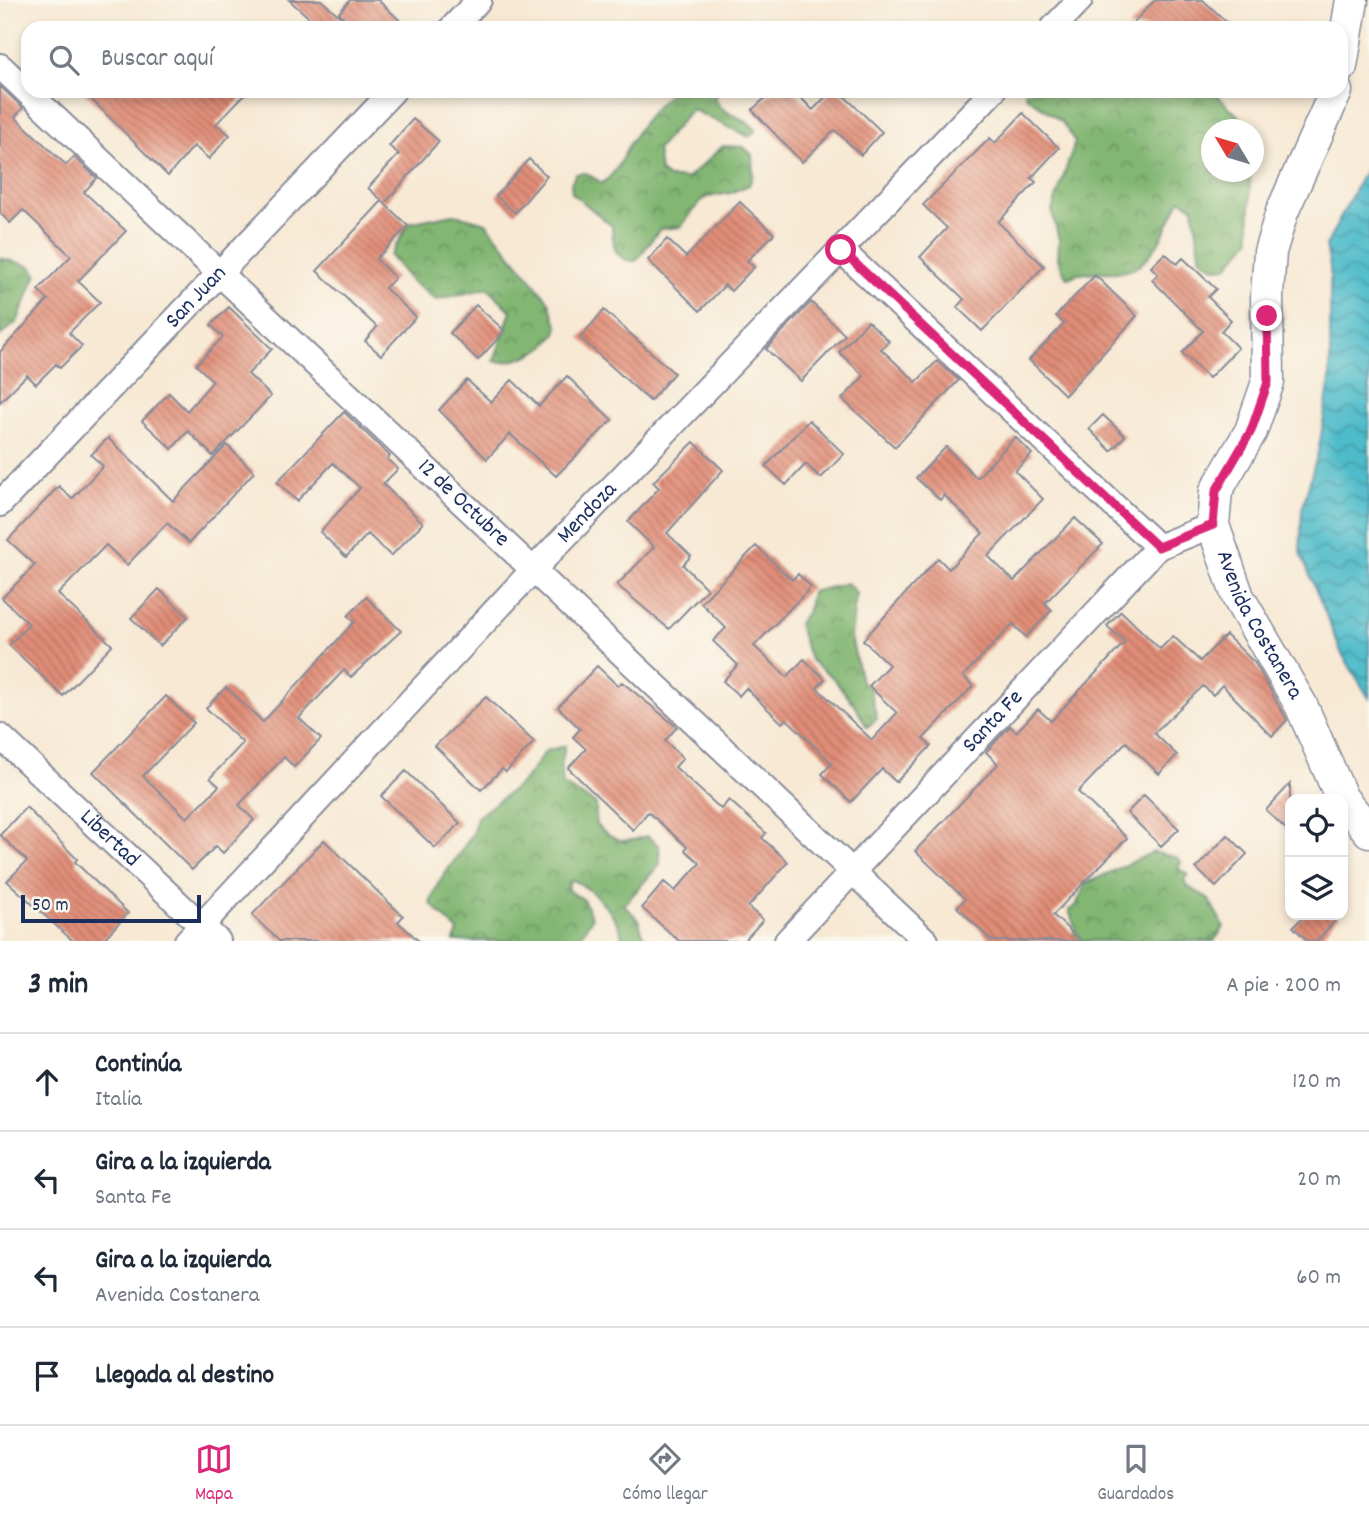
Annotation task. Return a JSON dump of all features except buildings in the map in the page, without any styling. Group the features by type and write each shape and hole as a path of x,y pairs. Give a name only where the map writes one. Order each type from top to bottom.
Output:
{"street":[{"path":"458,21 478,0"},
{"path":"1060,21 1080,0"},
{"path":"1348,24 1352,0"},
{"name":"12 de Octubre","path":"0,66 21,86"},
{"name":"12 de Octubre","path":"34,98 926,941"},
{"name":"San Juan","path":"0,504 386,98"},
{"name":"Mendoza","path":"202,936 534,570 986,98"},
{"name":"Avenida Costanera","path":"1333,98 1282,212 1270,252 1267,295 1268,382 1251,431 1216,491 1213,525 1238,597 1301,705 1340,794"},
{"path":"841,250 1158,547"},
{"name":"Santa Fe","path":"788,941 1158,547 1213,525"},
{"name":"Libertad","path":"0,736 202,936"},
{"name":"Avenida Costanera","path":"1348,806 1369,831"}],"green space":[{"path":"665,98 716,98 724,110 756,130 749,137 691,109 657,150 660,172 668,178 688,178 723,146 744,147 752,155 753,175 749,185 730,193 708,197 700,202 681,227 660,229 636,261 628,260 616,250 612,226 572,193 571,183 576,174 586,173 602,183 607,179 644,122"},
{"path":"1029,98 1219,98 1242,119 1201,119 1201,182 1250,182 1250,240 1227,267 1216,268 1201,259 1193,207 1180,199 1152,252 1135,268 1118,272 1084,273 1067,278 1058,260 1059,240 1052,211 1075,142 1062,122"},
{"path":"453,214 486,223 548,300 558,327 549,342 532,354 503,362 494,361 511,311 488,288 436,300 411,281 390,256 409,223"},
{"path":"0,258 30,266 37,274 17,322 0,336"},
{"path":"847,583 856,593 851,637 861,682 869,686 877,719 867,727 854,704 833,678 810,660 798,624 808,610 811,592"},
{"path":"565,746 561,765 563,785 596,804 596,825 619,840 647,836 659,846 660,864 624,905 638,919 645,941 622,941 617,924 605,906 589,890 573,880 569,882 568,891 583,899 592,918 581,935 559,941 454,941 458,931 430,903 438,884 472,835 477,817 523,782 546,751"},
{"path":"1153,852 1175,857 1181,862 1178,869 1188,874 1184,880 1187,886 1208,898 1224,927 1214,941 1073,941 1075,928 1069,910 1076,906 1085,884"}],"water":[{"path":"1369,162 1369,698 1341,652 1300,551 1302,509 1319,448 1330,379 1330,267 1326,246"}],"route":[{"path":"841,250 1158,547 1213,525 1216,491 1251,431 1268,382 1267,316"}]}
